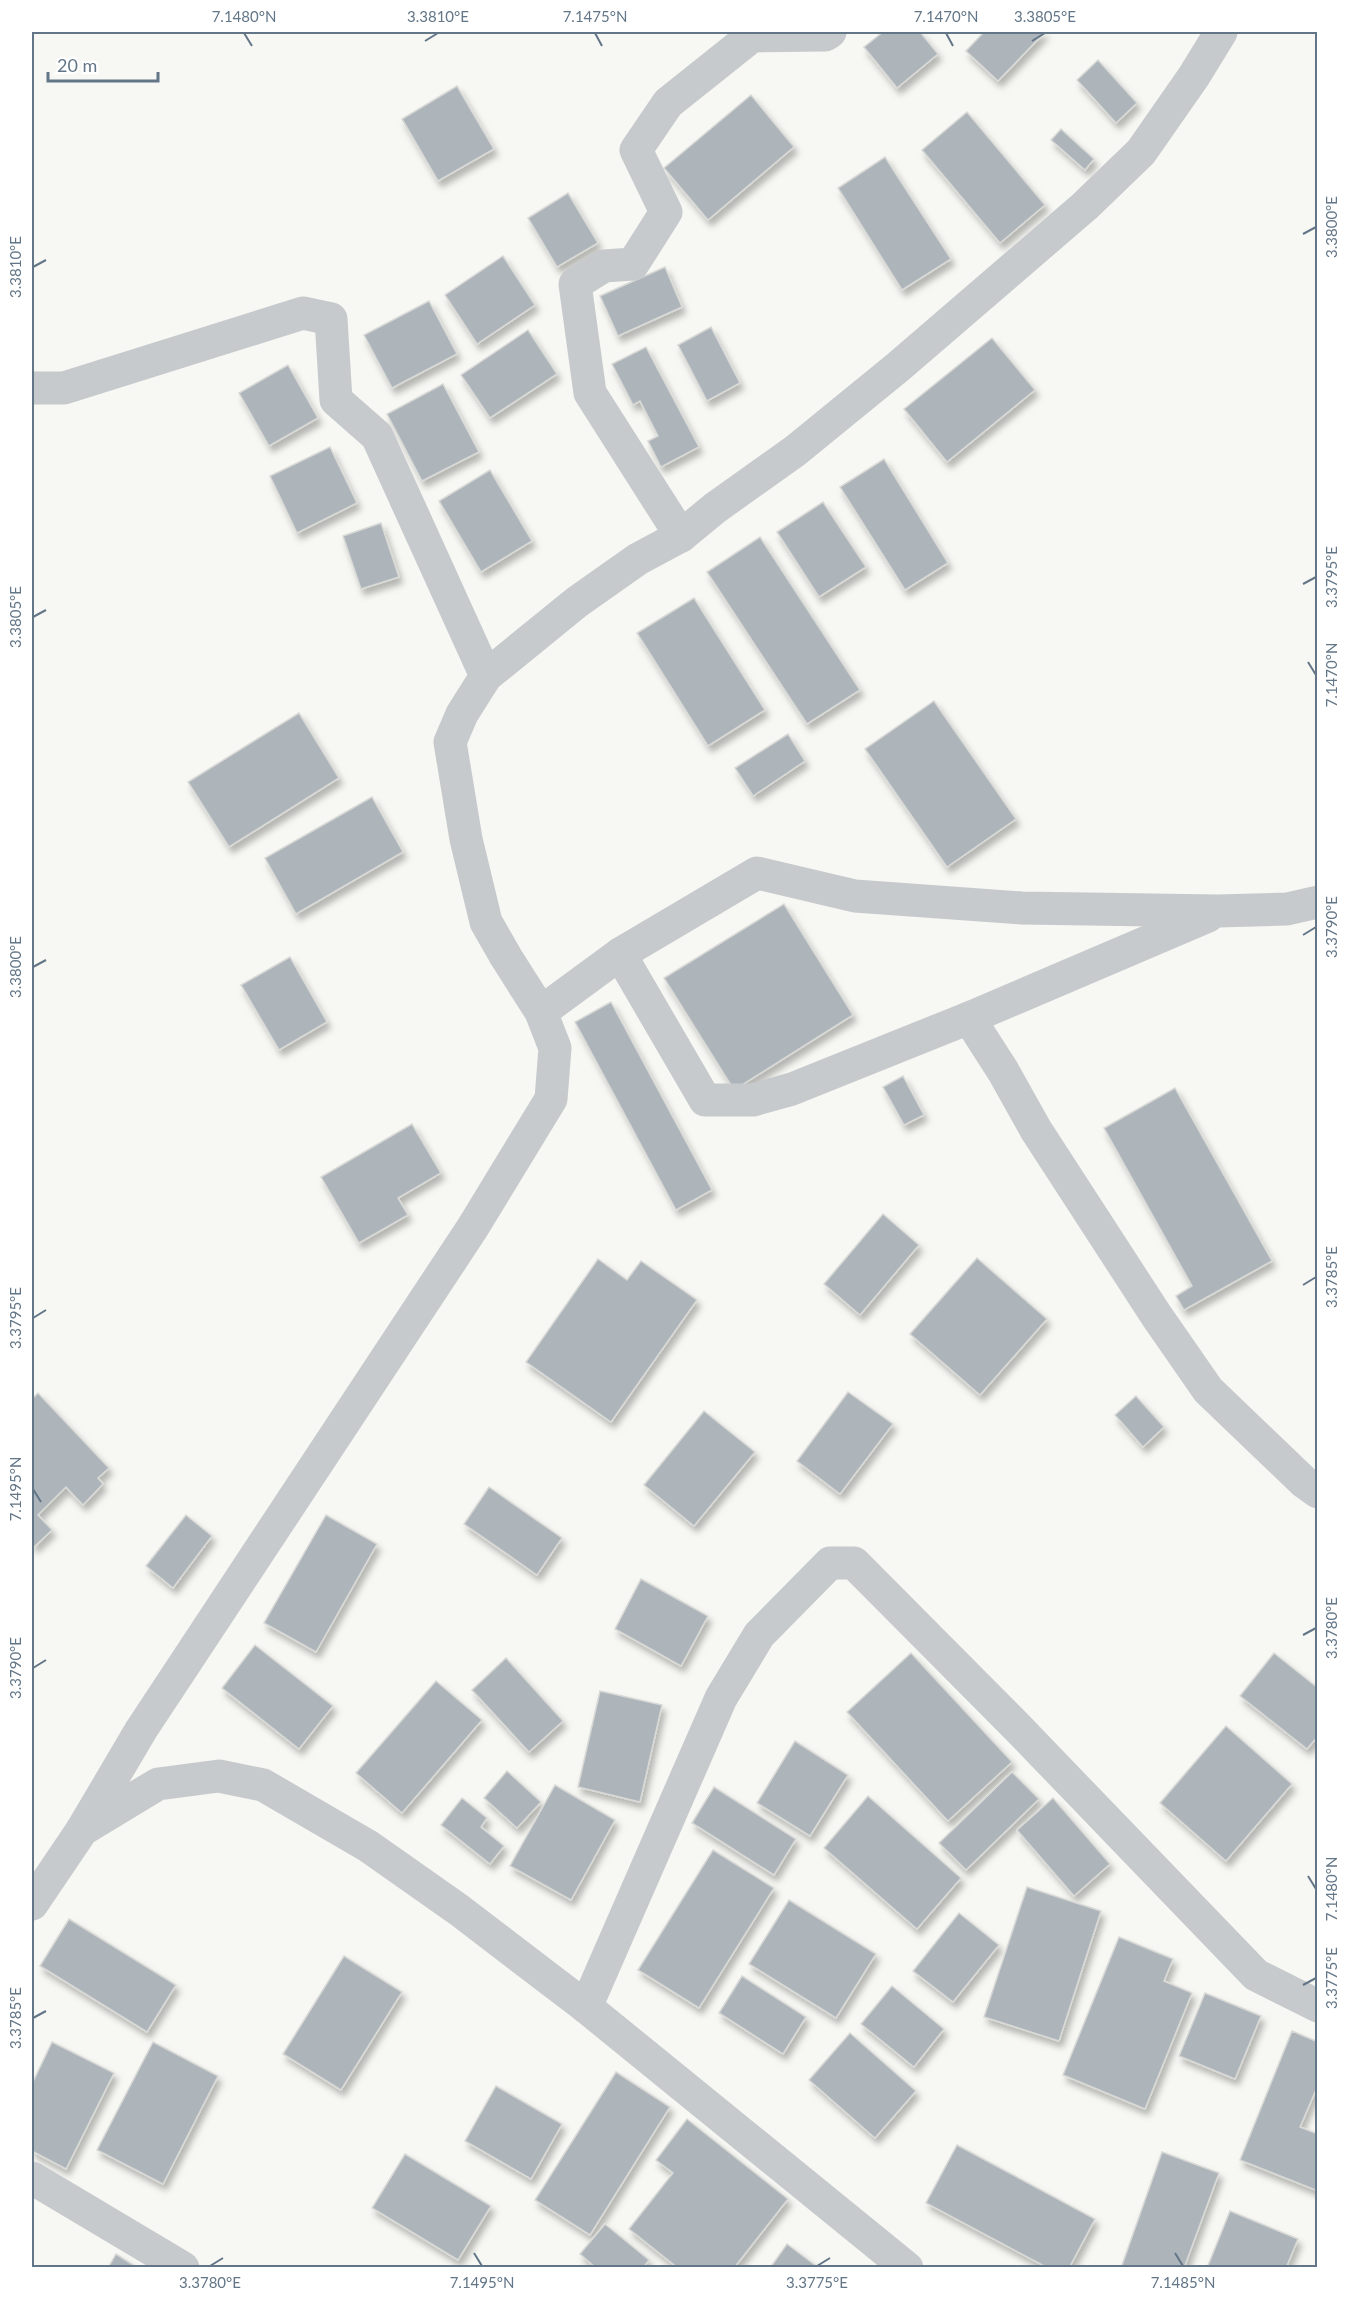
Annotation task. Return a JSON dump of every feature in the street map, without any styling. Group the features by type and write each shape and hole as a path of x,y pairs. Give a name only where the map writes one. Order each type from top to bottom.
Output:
{"street":[{"path":"681,536 590,393 575,284 604,266 633,264 666,212 636,150 668,103 752,36 825,35 830,32"},
{"path":"32,1904 82,1830 141,1730 473,1227 551,1099 555,1048 541,1012 486,922 456,788 450,742 462,714 486,676 585,596 638,559 681,536 715,508 795,451 881,381 1085,206 1141,152 1221,32"},
{"path":"32,388 64,388 303,314 332,319 336,400 377,436 486,676"},
{"path":"541,1012 620,954 757,873 855,896 1022,908 1218,911 1287,909 1317,902"},
{"path":"620,954 705,1100 753,1100 792,1089 969,1018 1218,911"},
{"path":"969,1018 1003,1071 1036,1130 1156,1315 1208,1390 1317,1492"},
{"path":"586,2007 721,1698 759,1635 830,1563 854,1563 1256,1975 1317,2006"},
{"path":"82,1830 158,1784 219,1776 263,1785 368,1846 459,1910 586,2007 907,2268"},
{"path":"32,2178 183,2268"}],"building":[{"path":"883,32 920,32 938,54 897,88 864,47"},
{"path":"984,32 1045,32 998,81 966,51"},
{"path":"1098,60 1137,103 1116,123 1077,80"},
{"path":"457,86 494,149 438,181 402,119"},
{"path":"751,95 794,147 708,220 664,168"},
{"path":"967,112 1045,205 1000,243 922,150"},
{"path":"1061,129 1094,159 1085,170 1051,140"},
{"path":"885,157 951,259 902,290 838,188"},
{"path":"568,193 598,243 557,267 528,218"},
{"path":"503,256 535,305 477,344 445,295"},
{"path":"665,267 682,307 618,336 600,296"},
{"path":"429,301 457,354 392,388 364,335"},
{"path":"711,327 740,383 707,401 678,345"},
{"path":"528,330 557,374 490,418 461,375"},
{"path":"992,338 1035,390 947,462 904,409"},
{"path":"646,347 699,447 661,467 648,441 658,436 640,401 633,405 612,364"},
{"path":"288,365 318,418 269,446 239,393"},
{"path":"443,384 479,452 422,481 387,414"},
{"path":"330,447 357,503 297,533 270,476"},
{"path":"884,459 948,563 905,590 840,487"},
{"path":"490,470 532,541 481,572 439,501"},
{"path":"823,502 866,567 819,597 777,532"},
{"path":"381,523 399,577 361,589 343,536"},
{"path":"760,537 860,690 807,724 707,572"},
{"path":"694,598 765,710 708,746 637,633"},
{"path":"934,701 1016,819 947,867 865,749"},
{"path":"299,713 339,778 229,847 188,782"},
{"path":"788,734 805,761 753,796 735,768"},
{"path":"372,797 403,852 296,914 265,858"},
{"path":"784,904 853,1015 734,1090 664,978"},
{"path":"290,957 327,1022 279,1050 241,985"},
{"path":"611,1002 712,1190 676,1210 575,1022"},
{"path":"903,1076 924,1115 904,1125 883,1087"},
{"path":"1175,1088 1272,1261 1184,1310 1176,1296 1192,1286 1104,1128"},
{"path":"412,1124 441,1173 398,1198 408,1215 359,1243 321,1177"},
{"path":"883,1214 919,1245 860,1315 824,1284"},
{"path":"977,1258 1047,1319 980,1395 910,1334"},
{"path":"598,1259 627,1280 641,1261 697,1300 611,1422 526,1362"},
{"path":"848,1392 893,1424 840,1494 797,1461"},
{"path":"38,1393 109,1468 98,1478 103,1484 83,1505 66,1487 38,1515 52,1530 34,1547 32,1544 32,1399"},
{"path":"1136,1396 1164,1427 1143,1447 1115,1415"},
{"path":"704,1411 755,1452 694,1526 644,1485"},
{"path":"489,1487 562,1538 537,1575 464,1524"},
{"path":"186,1515 212,1536 173,1588 146,1566"},
{"path":"326,1515 377,1544 316,1652 264,1623"},
{"path":"641,1579 708,1616 681,1666 615,1629"},
{"path":"255,1645 333,1706 299,1749 222,1688"},
{"path":"911,1653 1012,1762 948,1821 847,1712"},
{"path":"1274,1653 1318,1688 1318,1736 1307,1749 1240,1696"},
{"path":"506,1658 563,1721 529,1752 472,1690"},
{"path":"436,1681 482,1720 402,1813 356,1773"},
{"path":"600,1691 662,1705 640,1802 578,1787"},
{"path":"1226,1726 1292,1784 1226,1861 1160,1803"},
{"path":"795,1741 848,1775 810,1836 757,1803"},
{"path":"507,1771 541,1802 517,1828 484,1798"},
{"path":"1012,1772 1039,1799 966,1870 939,1843"},
{"path":"555,1785 615,1820 571,1900 510,1866"},
{"path":"714,1787 796,1839 774,1875 692,1823"},
{"path":"868,1796 961,1878 917,1929 824,1848"},
{"path":"462,1798 487,1818 481,1827 504,1846 490,1864 441,1825"},
{"path":"1053,1798 1110,1864 1074,1896 1017,1830"},
{"path":"713,1850 774,1888 699,2008 638,1970"},
{"path":"1027,1887 1101,1911 1059,2041 984,2017"},
{"path":"789,1900 876,1954 836,2018 749,1964"},
{"path":"959,1913 999,1945 953,2002 913,1971"},
{"path":"69,1919 176,1985 147,2032 40,1966"},
{"path":"1119,1937 1173,1959 1164,1981 1192,1993 1145,2109 1063,2075"},
{"path":"344,1956 402,1992 341,2090 283,2054"},
{"path":"742,1976 806,2017 783,2054 719,2013"},
{"path":"892,1986 944,2029 914,2067 861,2024"},
{"path":"1205,1993 1261,2016 1235,2079 1179,2056"},
{"path":"1292,2031 1318,2042 1318,2085 1300,2127 1318,2134 1318,2191 1240,2160"},
{"path":"850,2033 916,2091 875,2138 809,2080"},
{"path":"52,2042 114,2073 66,2169 32,2151 32,2084"},
{"path":"153,2042 218,2076 163,2184 97,2150"},
{"path":"616,2072 670,2107 590,2235 535,2200"},
{"path":"496,2086 562,2124 531,2179 465,2141"},
{"path":"687,2119 788,2199 734,2268 678,2268 629,2229 673,2173 656,2160"},
{"path":"957,2145 1095,2219 1069,2268 1048,2268 926,2203"},
{"path":"1162,2152 1219,2173 1184,2268 1121,2268"},
{"path":"405,2154 491,2206 458,2260 372,2208"},
{"path":"1230,2211 1298,2239 1286,2268 1207,2268"},
{"path":"605,2224 649,2260 643,2268 596,2268 580,2254"},
{"path":"787,2244 819,2268 770,2268"},
{"path":"116,2254 138,2268 108,2268"}]}
